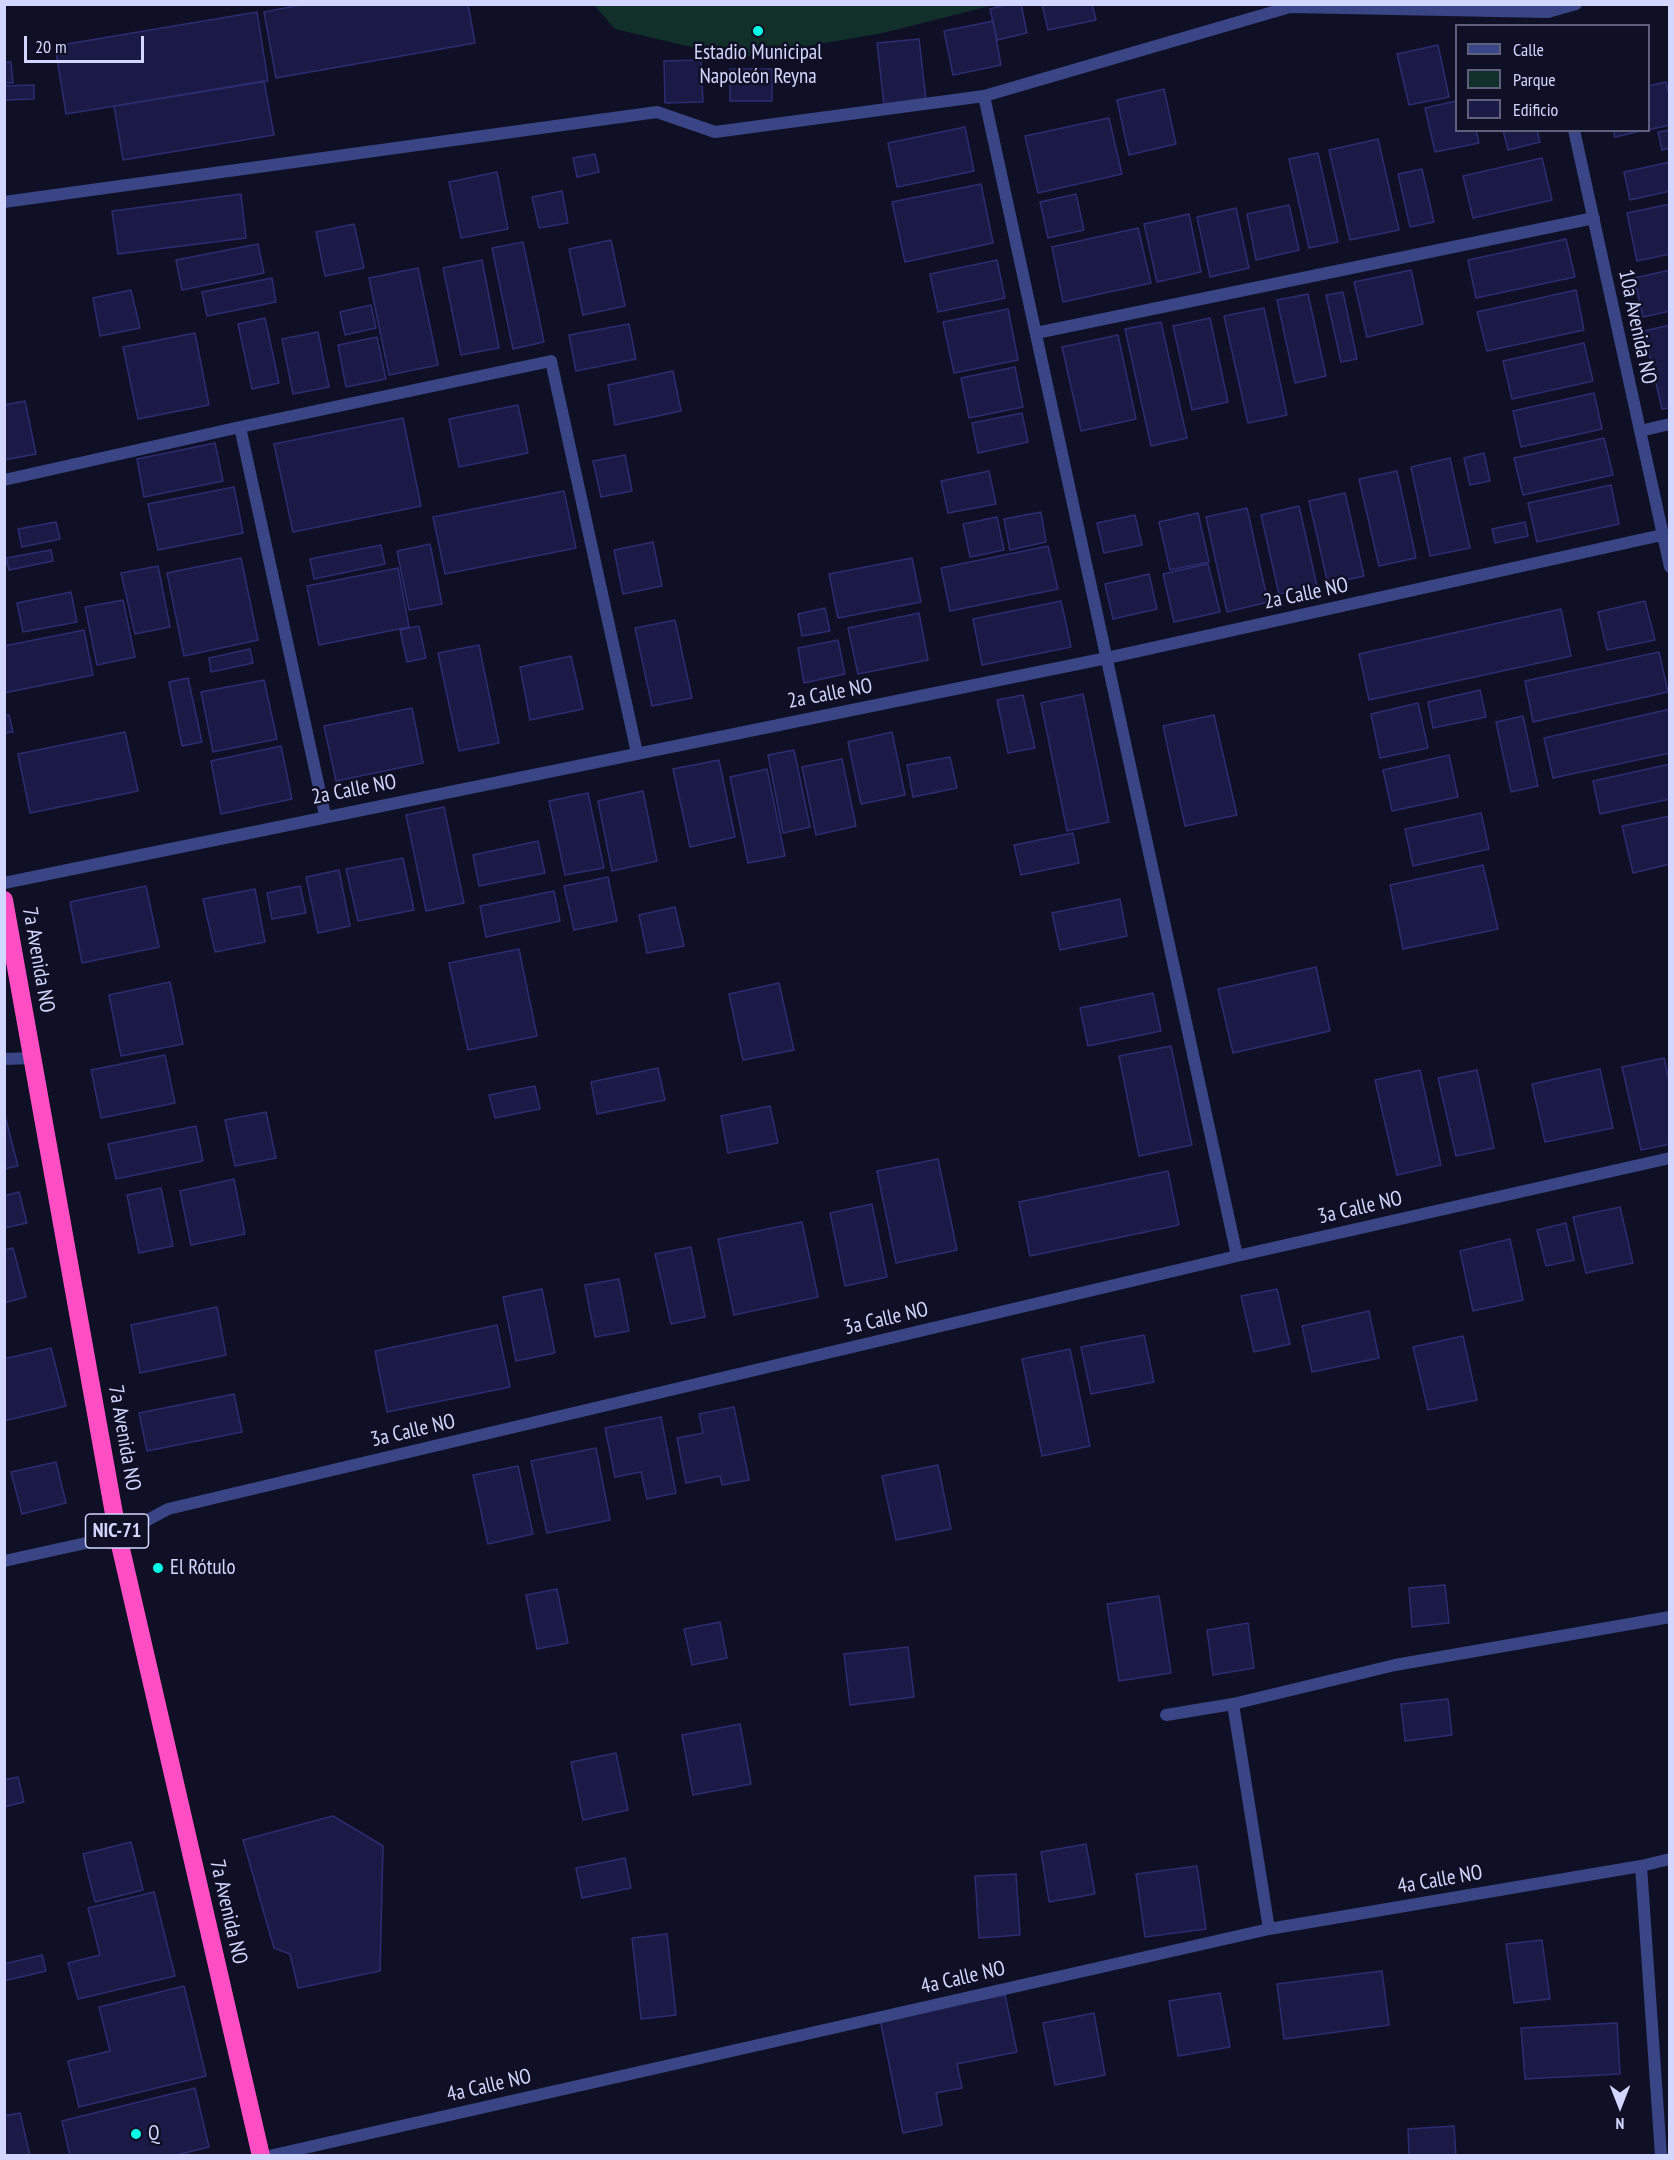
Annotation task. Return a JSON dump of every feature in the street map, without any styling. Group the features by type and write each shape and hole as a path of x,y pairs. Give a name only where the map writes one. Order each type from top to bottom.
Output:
{"highway":[{"name":"7a Avenida NO","path":"4,900 118,1536 261,2156"}],"street":[{"path":"4,202 657,112 715,132 984,96 1290,6 1548,12 1576,4"},
{"path":"1548,12 1551,24"},
{"path":"984,96 1237,1256"},
{"name":"10a Avenida NO","path":"1574,132 1670,567"},
{"path":"1036,333 1594,218"},
{"path":"4,480 240,427 551,362 637,753"},
{"path":"1640,431 1670,424"},
{"path":"240,427 326,815"},
{"name":"2a Calle NO","path":"4,883 326,815 1107,658 1662,535"},
{"path":"4,1059 33,1058"},
{"name":"3a Calle NO","path":"4,1562 118,1536 168,1509 1237,1256 1670,1158"},
{"path":"1166,1715 1233,1704 1395,1665 1670,1617"},
{"path":"1233,1704 1269,1929"},
{"name":"4a Calle NO","path":"269,2156 1269,1929 1641,1866 1670,1859"},
{"path":"1641,1866 1661,2156"}],"green space":[{"name":"Estadio Municipal Napoleón Reyna","path":"594,5 994,5 883,33 738,58 615,29"}],"building":[{"path":"306,4 468,4 475,43 276,78 264,12"},
{"path":"1009,4 1021,4 1027,33 997,40 990,9"},
{"path":"1042,4 1092,4 1096,20 1048,30"},
{"path":"257,12 268,81 66,114 55,46"},
{"path":"993,21 1001,65 953,75 944,31"},
{"path":"919,39 926,100 884,105 877,43"},
{"path":"1438,45 1449,97 1409,105 1397,54"},
{"path":"701,60 703,102 665,103 664,61"},
{"path":"4,62 11,62 13,83 4,83"},
{"path":"730,69 772,69 772,101 730,101"},
{"path":"264,81 274,135 123,160 114,106"},
{"path":"1666,82 1670,99 1670,125 1650,130 1650,86"},
{"path":"34,85 34,99 5,100 4,86"},
{"path":"1164,89 1176,144 1129,155 1117,100"},
{"path":"1455,101 1455,132 1476,132 1479,143 1435,152 1425,108"},
{"path":"1109,118 1122,174 1038,193 1025,136"},
{"path":"965,127 974,171 897,187 888,143"},
{"path":"1670,130 1670,148 1662,150 1658,132"},
{"path":"1504,132 1538,132 1540,142 1508,150"},
{"path":"1614,132 1636,132 1615,137"},
{"path":"1378,139 1399,230 1350,240 1329,150"},
{"path":"1318,153 1338,242 1309,248 1289,159"},
{"path":"595,154 599,172 577,177 573,158"},
{"path":"1542,158 1552,200 1473,218 1463,176"},
{"path":"1670,162 1670,191 1630,200 1624,172"},
{"path":"1422,169 1434,222 1410,227 1398,174"},
{"path":"497,172 508,229 461,238 449,182"},
{"path":"981,184 993,243 905,262 892,202"},
{"path":"562,191 568,223 539,228 532,197"},
{"path":"241,194 246,238 118,254 112,211"},
{"path":"1076,194 1084,230 1048,238 1040,202"},
{"path":"1670,204 1670,254 1637,261 1627,213"},
{"path":"1289,205 1299,250 1256,260 1247,214"},
{"path":"1236,208 1249,268 1210,277 1197,217"},
{"path":"1189,214 1201,272 1157,282 1144,224"},
{"path":"354,224 364,268 325,276 316,232"},
{"path":"1138,228 1151,283 1063,302 1052,247"},
{"path":"1566,239 1575,277 1476,298 1468,260"},
{"path":"611,240 625,306 583,315 569,249"},
{"path":"523,242 544,342 513,349 492,248"},
{"path":"258,244 264,273 182,290 176,260"},
{"path":"482,260 499,348 461,355 443,268"},
{"path":"997,260 1005,298 938,312 930,274"},
{"path":"418,268 438,365 389,375 369,278"},
{"path":"1411,270 1423,324 1367,337 1354,282"},
{"path":"1670,270 1670,311 1643,317 1634,278"},
{"path":"272,278 276,302 207,316 202,292"},
{"path":"131,290 140,328 100,336 93,298"},
{"path":"1576,290 1584,330 1487,351 1477,312"},
{"path":"1343,292 1357,359 1341,362 1326,295"},
{"path":"1308,294 1326,376 1295,383 1277,300"},
{"path":"371,305 376,328 345,335 340,312"},
{"path":"1264,308 1287,415 1248,423 1224,316"},
{"path":"1008,309 1018,360 954,373 943,322"},
{"path":"265,318 279,383 252,389 238,324"},
{"path":"1210,318 1228,402 1192,410 1173,326"},
{"path":"1161,322 1187,438 1151,446 1125,329"},
{"path":"629,324 636,359 576,371 569,335"},
{"path":"1670,325 1670,408 1662,409 1644,331"},
{"path":"318,332 329,387 293,394 282,339"},
{"path":"195,333 209,405 138,419 123,347"},
{"path":"1118,335 1136,419 1081,431 1062,347"},
{"path":"377,337 386,379 346,387 338,345"},
{"path":"1584,343 1593,381 1512,399 1503,361"},
{"path":"1015,367 1023,407 969,418 961,378"},
{"path":"673,371 681,411 615,425 608,385"},
{"path":"1594,393 1602,429 1521,447 1513,411"},
{"path":"25,401 36,454 4,460 4,405"},
{"path":"518,405 528,453 459,467 449,419"},
{"path":"1022,413 1028,442 978,453 972,423"},
{"path":"403,418 421,506 293,532 274,444"},
{"path":"1604,438 1613,475 1523,495 1514,458"},
{"path":"215,443 223,481 144,497 137,459"},
{"path":"1484,453 1490,481 1470,485 1464,458"},
{"path":"625,455 632,491 601,497 593,461"},
{"path":"1450,458 1470,548 1430,556 1411,467"},
{"path":"989,471 996,504 948,513 941,481"},
{"path":"1397,471 1416,558 1379,566 1359,479"},
{"path":"1611,485 1619,524 1537,542 1528,503"},
{"path":"234,487 243,533 158,550 148,504"},
{"path":"564,491 576,548 445,574 433,517"},
{"path":"1345,493 1364,576 1328,584 1309,501"},
{"path":"1299,506 1317,586 1279,594 1261,515"},
{"path":"1247,508 1268,602 1227,612 1206,517"},
{"path":"1041,512 1046,542 1010,550 1004,519"},
{"path":"1198,513 1209,562 1170,570 1159,522"},
{"path":"1135,515 1142,545 1104,553 1097,523"},
{"path":"997,517 1004,550 970,557 963,524"},
{"path":"56,522 60,539 22,547 18,529"},
{"path":"1525,522 1528,536 1495,543 1492,529"},
{"path":"653,542 662,586 623,594 614,550"},
{"path":"430,544 442,604 409,610 397,551"},
{"path":"381,545 385,564 314,579 310,559"},
{"path":"1048,546 1058,589 950,611 941,568"},
{"path":"51,550 53,561 9,570 6,558"},
{"path":"241,558 258,640 184,656 167,573"},
{"path":"912,558 921,602 838,618 829,574"},
{"path":"1208,564 1220,612 1174,622 1163,574"},
{"path":"158,566 170,627 135,634 121,573"},
{"path":"398,568 409,627 319,645 307,586"},
{"path":"1149,574 1157,609 1113,619 1105,584"},
{"path":"71,592 77,622 23,632 17,603"},
{"path":"123,600 135,657 97,665 85,607"},
{"path":"1061,601 1071,647 982,665 973,619"},
{"path":"1645,601 1655,640 1607,650 1598,612"},
{"path":"825,608 830,631 802,636 798,614"},
{"path":"1561,609 1571,656 1369,700 1359,654"},
{"path":"919,613 928,660 858,674 848,628"},
{"path":"675,620 692,698 652,706 635,628"},
{"path":"419,626 426,658 407,662 400,630"},
{"path":"84,630 93,675 4,693 4,646"},
{"path":"838,640 845,674 804,683 798,648"},
{"path":"479,645 499,743 459,751 438,653"},
{"path":"250,649 253,663 211,672 209,658"},
{"path":"1659,652 1668,692 1533,722 1525,681"},
{"path":"571,656 583,709 530,720 520,667"},
{"path":"188,678 202,742 182,746 169,682"},
{"path":"264,680 277,739 213,752 201,692"},
{"path":"1480,690 1486,717 1433,728 1428,702"},
{"path":"1083,694 1109,822 1067,831 1041,703"},
{"path":"1023,695 1035,748 1008,753 997,700"},
{"path":"1418,703 1428,748 1380,758 1371,714"},
{"path":"412,708 423,763 336,781 324,726"},
{"path":"1670,709 1670,753 1553,778 1544,738"},
{"path":"9,715 13,732 4,733 4,716"},
{"path":"1214,715 1237,815 1185,826 1163,726"},
{"path":"1523,716 1538,786 1511,792 1496,722"},
{"path":"125,732 138,791 30,813 18,754"},
{"path":"892,732 905,795 861,804 848,742"},
{"path":"281,746 292,799 221,814 211,761"},
{"path":"794,750 810,827 783,833 768,755"},
{"path":"1449,755 1458,797 1392,811 1383,770"},
{"path":"950,757 957,788 913,797 907,765"},
{"path":"842,759 856,826 816,835 802,767"},
{"path":"719,760 735,837 690,847 673,769"},
{"path":"1670,764 1670,799 1600,814 1593,781"},
{"path":"767,769 785,856 748,863 730,777"},
{"path":"643,791 657,861 612,871 598,801"},
{"path":"588,793 604,868 565,875 549,801"},
{"path":"444,807 464,903 426,911 406,815"},
{"path":"1481,813 1489,849 1413,866 1405,829"},
{"path":"1670,816 1670,864 1633,873 1622,826"},
{"path":"1073,833 1079,863 1021,875 1014,845"},
{"path":"538,841 545,873 479,886 473,855"},
{"path":"403,858 414,910 358,921 346,869"},
{"path":"1483,865 1498,929 1403,949 1390,885"},
{"path":"339,870 350,926 318,933 306,877"},
{"path":"608,877 617,921 574,930 564,886"},
{"path":"146,886 159,947 82,963 70,902"},
{"path":"300,886 306,913 272,919 267,893"},
{"path":"255,889 265,942 215,952 203,899"},
{"path":"554,891 560,921 486,937 480,906"},
{"path":"1120,899 1127,936 1060,950 1052,913"},
{"path":"675,907 684,946 647,953 639,915"},
{"path":"519,949 537,1036 468,1050 449,963"},
{"path":"1316,967 1330,1031 1233,1053 1218,989"},
{"path":"170,982 183,1044 121,1056 109,995"},
{"path":"779,983 794,1050 743,1060 729,994"},
{"path":"1153,993 1161,1031 1088,1046 1080,1008"},
{"path":"1171,1046 1192,1145 1139,1156 1119,1056"},
{"path":"165,1055 175,1103 101,1118 91,1070"},
{"path":"1664,1058 1670,1084 1670,1144 1641,1150 1622,1067"},
{"path":"658,1068 665,1100 597,1114 591,1082"},
{"path":"1600,1069 1613,1128 1545,1142 1532,1084"},
{"path":"1420,1070 1441,1165 1397,1175 1375,1080"},
{"path":"1477,1070 1494,1148 1456,1156 1438,1078"},
{"path":"535,1086 540,1109 495,1118 489,1095"},
{"path":"770,1106 778,1143 728,1153 721,1116"},
{"path":"4,1112 18,1166 4,1169"},
{"path":"266,1112 276,1158 235,1166 225,1120"},
{"path":"196,1126 203,1161 116,1179 108,1144"},
{"path":"938,1159 957,1250 896,1263 877,1171"},
{"path":"1168,1171 1179,1225 1030,1256 1019,1202"},
{"path":"234,1179 245,1234 191,1245 180,1191"},
{"path":"161,1188 173,1246 139,1253 127,1195"},
{"path":"19,1192 27,1223 4,1228 4,1196"},
{"path":"872,1204 887,1277 845,1286 830,1213"},
{"path":"1620,1207 1633,1263 1586,1273 1573,1217"},
{"path":"802,1222 818,1297 734,1315 718,1239"},
{"path":"1566,1223 1574,1260 1546,1266 1537,1230"},
{"path":"1510,1239 1523,1300 1473,1311 1460,1251"},
{"path":"691,1247 705,1317 671,1324 655,1254"},
{"path":"13,1248 26,1297 4,1303 4,1250"},
{"path":"619,1279 629,1331 595,1337 585,1285"},
{"path":"542,1289 555,1353 516,1361 503,1297"},
{"path":"1277,1289 1290,1344 1254,1352 1241,1296"},
{"path":"217,1307 226,1355 140,1373 131,1325"},
{"path":"1369,1311 1379,1358 1312,1372 1302,1326"},
{"path":"497,1325 510,1387 387,1412 375,1351"},
{"path":"1144,1335 1154,1382 1091,1394 1081,1347"},
{"path":"1463,1336 1477,1400 1428,1410 1413,1347"},
{"path":"51,1348 66,1406 4,1421 4,1359"},
{"path":"1070,1349 1090,1446 1042,1456 1022,1359"},
{"path":"234,1394 242,1432 147,1451 139,1413"},
{"path":"734,1407 749,1480 722,1485 720,1476 686,1483 677,1438 703,1433 699,1414"},
{"path":"661,1417 676,1493 647,1499 641,1472 615,1477 605,1428"},
{"path":"596,1448 610,1520 547,1533 531,1461"},
{"path":"56,1462 66,1503 22,1514 11,1472"},
{"path":"938,1465 951,1529 896,1540 882,1476"},
{"path":"518,1466 533,1534 488,1544 473,1475"},
{"path":"1445,1585 1449,1623 1412,1627 1409,1588"},
{"path":"557,1589 568,1643 537,1649 526,1595"},
{"path":"1159,1596 1171,1673 1119,1681 1107,1604"},
{"path":"720,1622 727,1658 692,1665 684,1629"},
{"path":"1248,1623 1254,1668 1213,1675 1207,1630"},
{"path":"908,1647 914,1697 850,1705 844,1654"},
{"path":"1448,1699 1452,1735 1405,1741 1401,1704"},
{"path":"740,1724 751,1784 693,1795 682,1735"},
{"path":"616,1753 628,1810 583,1820 571,1762"},
{"path":"18,1777 24,1802 4,1807 4,1780"},
{"path":"333,1816 383,1846 380,1971 298,1988 290,1954 274,1948 243,1840"},
{"path":"131,1842 143,1890 95,1902 83,1854"},
{"path":"1086,1844 1095,1894 1049,1902 1041,1852"},
{"path":"625,1858 631,1888 582,1898 576,1868"},
{"path":"1197,1866 1206,1929 1145,1937 1136,1874"},
{"path":"1016,1874 1020,1935 979,1938 975,1876"},
{"path":"154,1892 175,1976 78,1999 68,1963 100,1955 88,1908"},
{"path":"667,1934 676,2015 641,2019 632,1938"},
{"path":"1542,1940 1550,1999 1514,2003 1506,1944"},
{"path":"42,1955 46,1971 4,1981 4,1964"},
{"path":"1382,1971 1389,2025 1284,2039 1277,1984"},
{"path":"184,1986 206,2076 79,2107 68,2061 110,2051 99,2007"},
{"path":"1220,1993 1230,2047 1178,2056 1169,2001"},
{"path":"1005,1995 1017,2052 957,2064 962,2088 936,2093 942,2125 903,2133 880,2019"},
{"path":"1094,2013 1105,2075 1055,2085 1043,2023"},
{"path":"1617,2023 1620,2074 1525,2079 1521,2028"},
{"name":"Q","path":"195,2088 209,2147 173,2156 70,2156 62,2121"},
{"path":"20,2113 30,2156 4,2156 4,2116"},
{"path":"1454,2126 1456,2156 1409,2156 1408,2129"}],"place":[{"name":"Estadio Municipal Napoleón Reyna","path":"758,31"},
{"name":"El Rótulo","path":"158,1568"},
{"name":"Q","path":"136,2134"}]}
